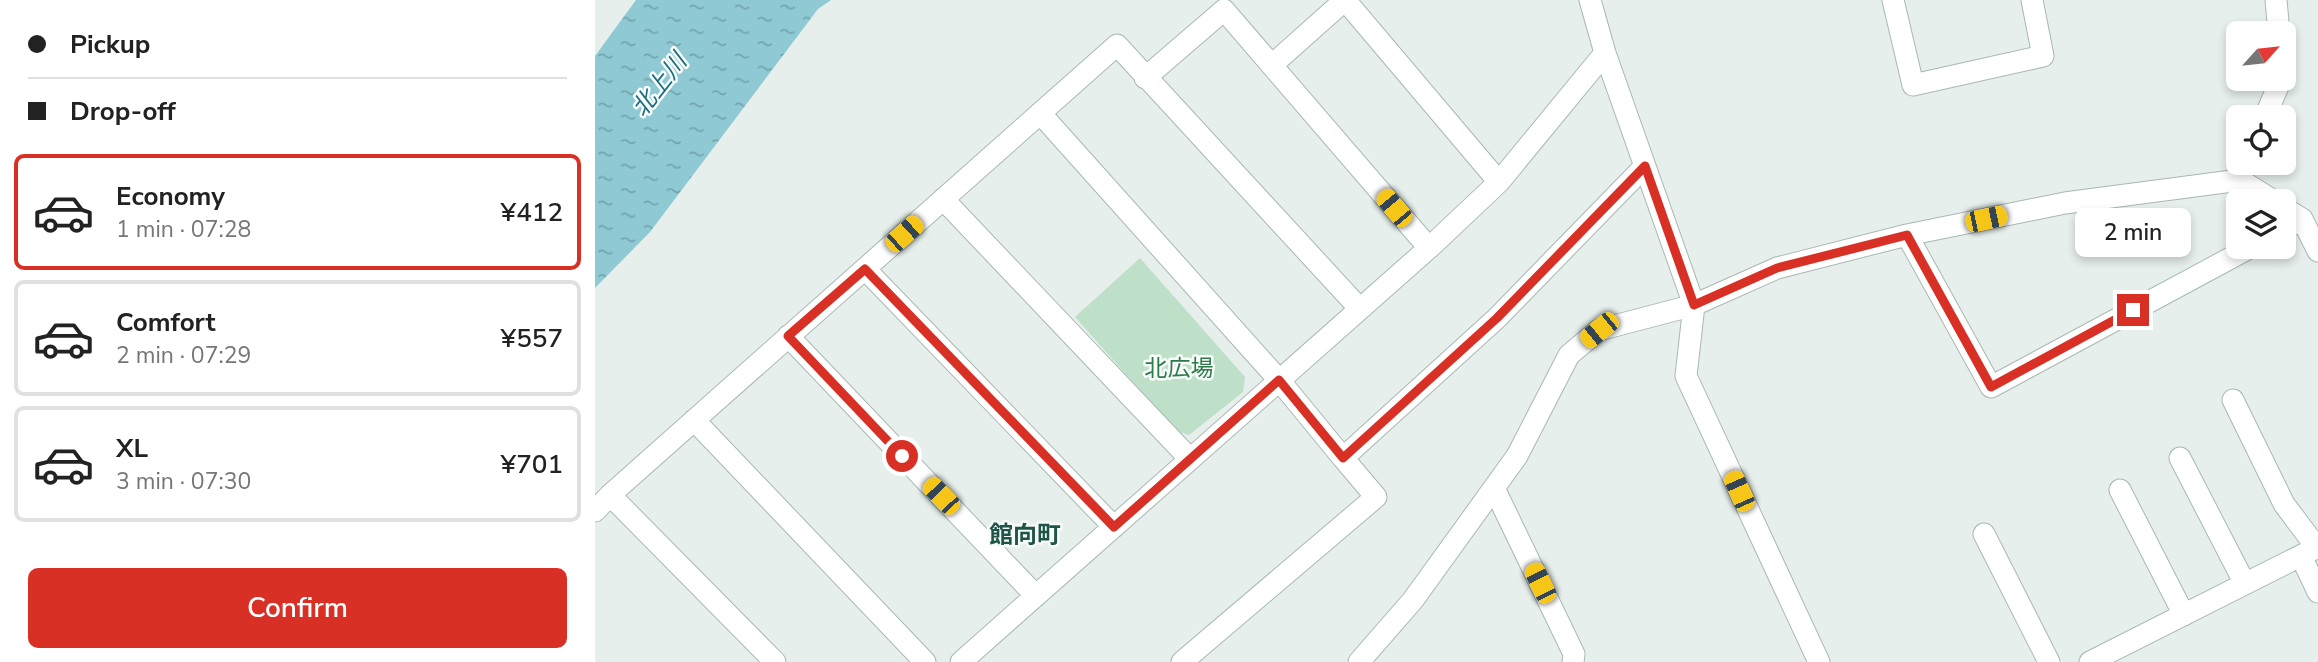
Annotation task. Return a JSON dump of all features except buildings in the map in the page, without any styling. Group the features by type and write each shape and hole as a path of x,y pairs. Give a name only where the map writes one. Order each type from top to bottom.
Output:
{"street":[{"path":"1272,65 1345,0 1499,182"},
{"path":"1590,0 1605,53 1694,305 1686,376 1819,662"},
{"path":"1893,0 1913,85 2043,56 2032,0"},
{"path":"2276,0 2278,21"},
{"path":"1145,78 1224,9 1429,248"},
{"path":"595,511 788,336 1117,46 1360,309"},
{"path":"961,662 1429,248 1499,182 1605,53"},
{"path":"1039,113 1279,380 1376,497 1182,662"},
{"path":"1343,458 1497,318 1645,166"},
{"path":"1359,662 1413,600 1517,456 1569,355 1599,330 1694,305 1777,268 1907,235 2226,174"},
{"path":"2247,175 2262,189"},
{"path":"943,199 1190,459"},
{"path":"2296,227 2318,251"},
{"path":"1907,235 1991,387 2229,259"},
{"path":"865,269 1114,527"},
{"path":"788,336 1036,596"},
{"path":"2233,400 2284,504 2312,551 2318,592"},
{"path":"694,420 925,662"},
{"path":"2180,458 2245,584"},
{"path":"1494,488 1574,654 1573,662"},
{"path":"2120,490 2184,615"},
{"path":"610,495 775,662"},
{"path":"1984,534 2049,662"},
{"path":"2090,662 2116,656 2184,615 2312,551"}],"green space":[{"name":"北広場","path":"1140,258 1245,377 1243,392 1189,435 1176,431 1075,317"}],"water":[{"name":"北上川","path":"636,0 831,0 818,9 650,232 595,288 595,56"}],"district":[{"name":"館向町","path":"1025,535"}],"route":[{"path":"902,456 788,336 865,269 1114,527 1279,380 1343,458 1497,318 1645,166 1694,305 1777,268 1907,235 1991,387 2133,310"}]}
